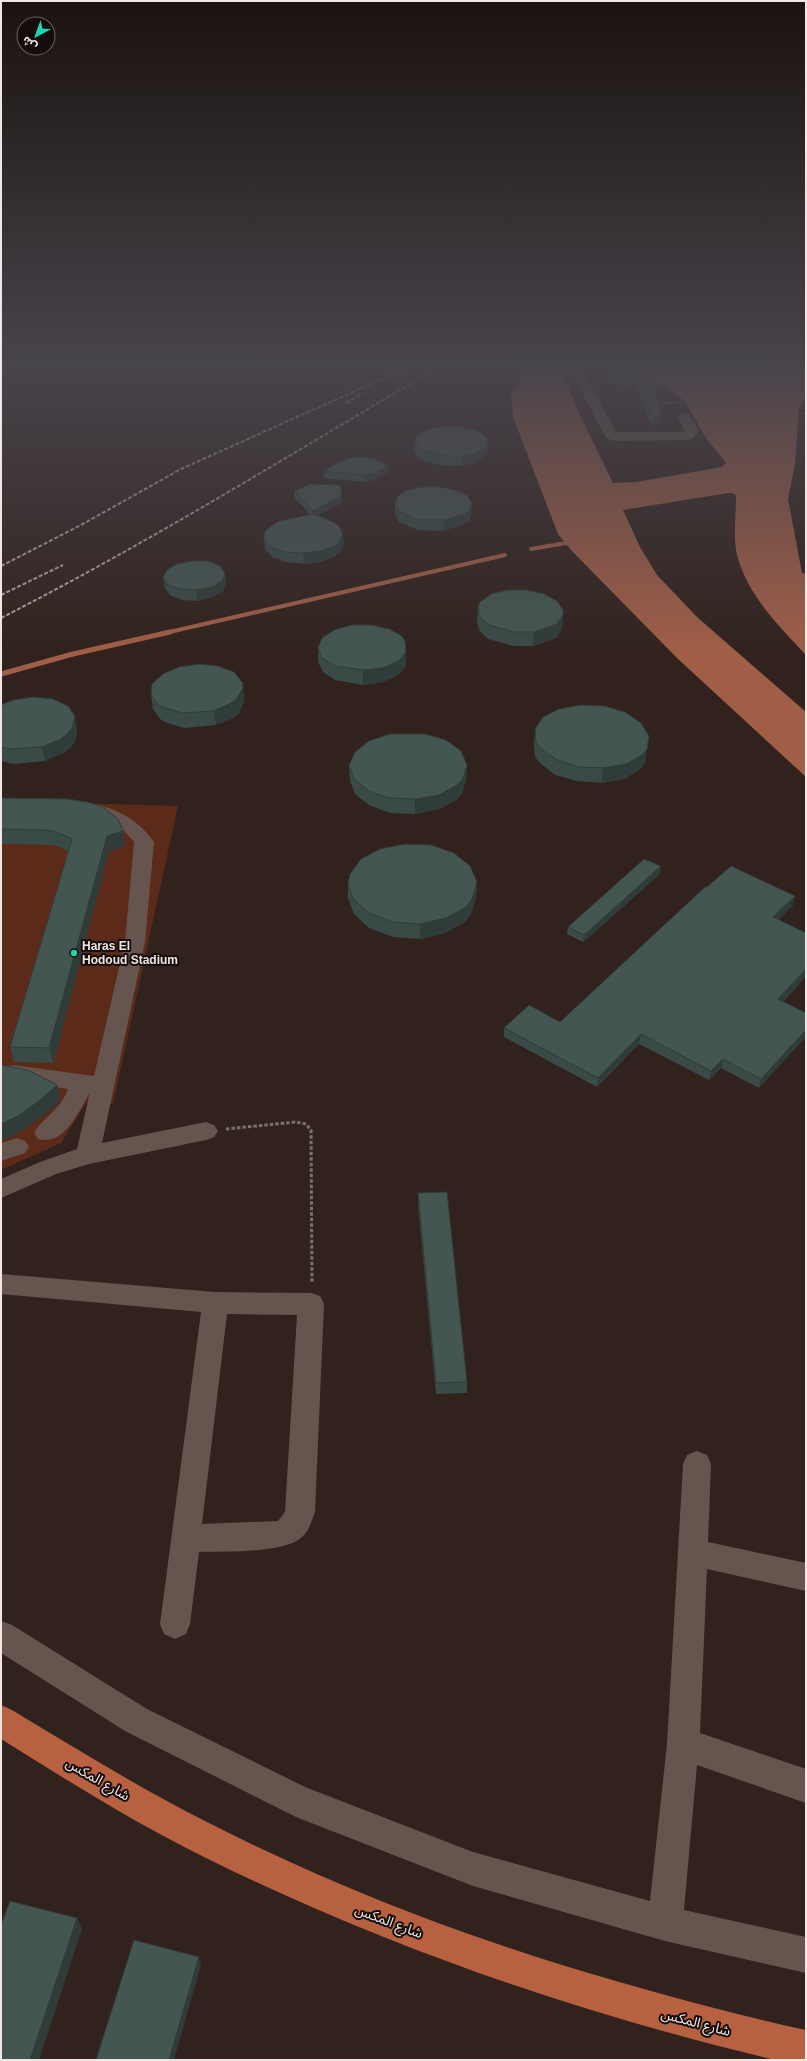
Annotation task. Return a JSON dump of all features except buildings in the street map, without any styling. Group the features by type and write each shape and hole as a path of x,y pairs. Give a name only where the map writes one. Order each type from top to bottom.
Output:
{"main road":[{"name":"شارع المكس","path":"1,1722 101,1782 217,1845 343,1903 478,1956 621,2002 771,2041 806,2048"}],"street":[{"path":"61,806 95,809 112,814 126,822 137,831 144,842 135,942 92,1084 88,1155"},
{"path":"13,1073 92,1084"},
{"path":"46,1133 60,1122 78,1096 92,1084"},
{"path":"1,1189 48,1168 88,1155 206,1131"},
{"path":"1,1284 215,1303 312,1304 300,1512 297,1522 289,1530 281,1534 185,1539"},
{"path":"175,1624 215,1303"},
{"path":"665,1923 682,1744 697,1464"},
{"path":"692,1552 806,1577"},
{"path":"1,1636 136,1720 296,1800 473,1868 665,1923 806,1955"},
{"path":"682,1744 806,1786"}],"path":[{"path":"206,1131 296,1122 305,1123 310,1128 312,1133 312,1304"}],"shaded area":[{"path":"530,461 602,461 613,483 636,482 722,467 726,463 725,461 795,461 788,499 802,573 806,574 806,655 765,609 748,584 737,555 735,533 735,494 728,493 623,510 640,547 657,575 697,617 806,712 806,777 678,659 571,550 558,534"},
{"name":"Haras El Hodoud Stadium","path":"1,801 178,806 113,1104 88,1100 61,1143 1,1170"}],"waterway":[{"path":"531,549 572,542"},
{"path":"165,633 505,555"},
{"path":"1,674 73,654 170,632"}],"railway":[{"path":"1,566 81,525 181,469 198,461"},
{"path":"1,618 113,558 281,461"},
{"path":"1,595 63,565"}],"place":[{"name":"Haras El Hodoud Stadium","path":"74,953"}]}
